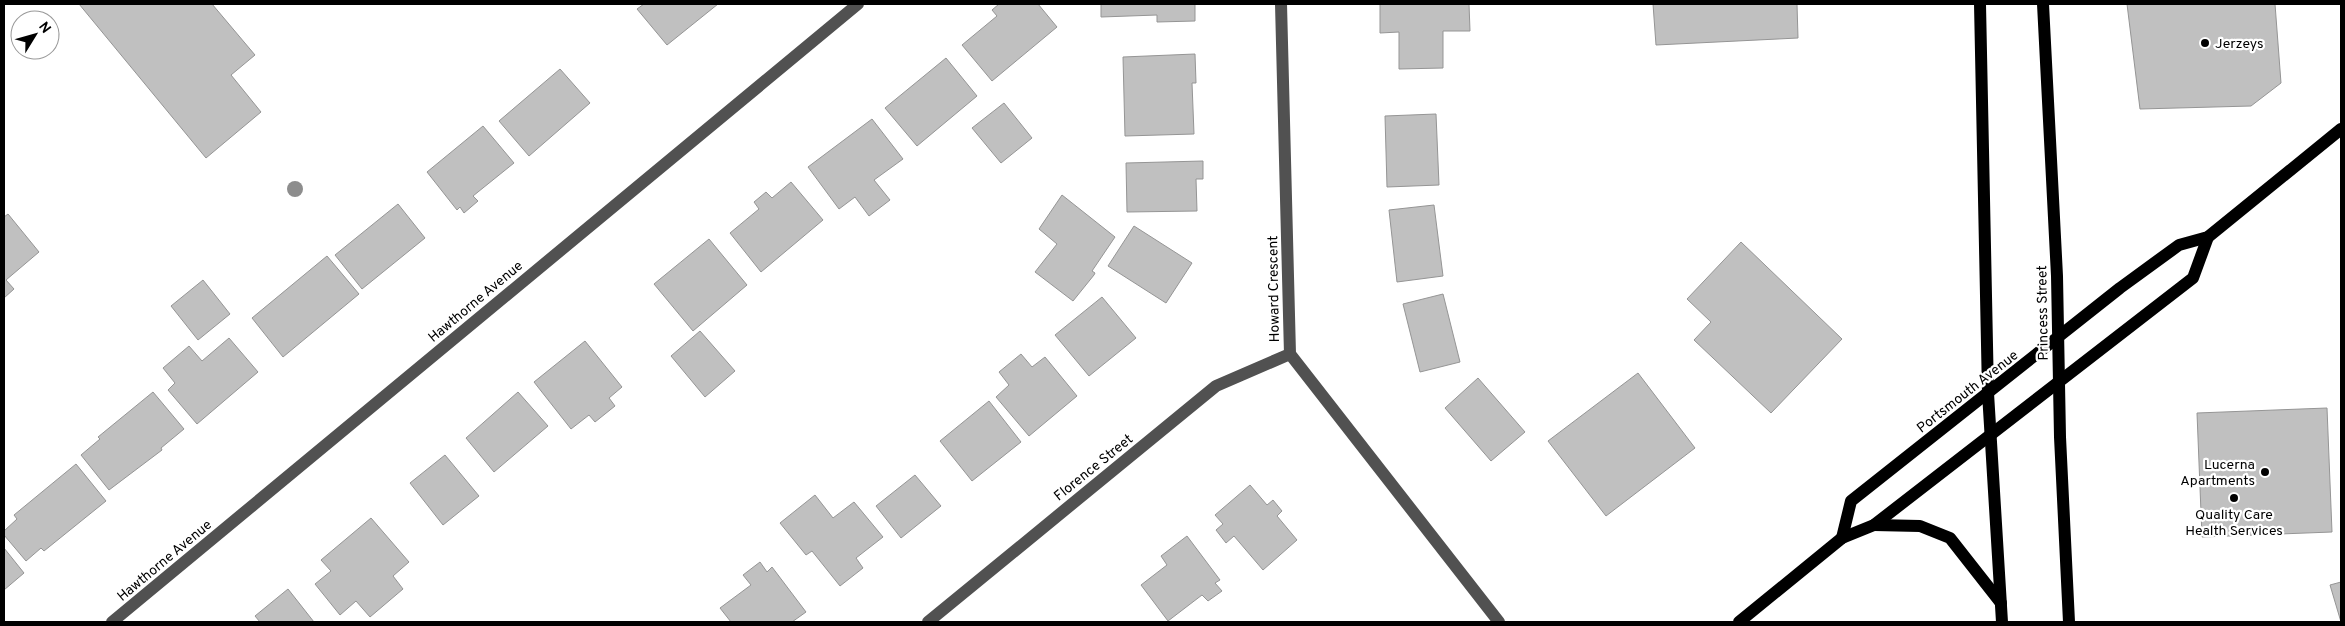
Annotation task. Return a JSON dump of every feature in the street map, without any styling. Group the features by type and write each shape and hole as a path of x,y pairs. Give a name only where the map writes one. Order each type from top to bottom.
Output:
{"main road":[{"path":"1980,4 1988,393 2002,622"},
{"name":"Princess Street","path":"2043,4 2069,622"},
{"name":"Portsmouth Avenue","path":"1842,538 1851,501 2120,288 2179,245 2208,237 2341,130"},
{"path":"1739,622 1842,538 1874,525 2194,278 2208,237"},
{"path":"1874,525 1920,526 1950,538 2001,603"}],"street":[{"name":"Hawthorne Avenue","path":"112,622 858,4"},
{"name":"Howard Crescent","path":"1281,4 1290,354 1499,622"},
{"name":"Florence Street","path":"928,622 1216,386 1290,354"}],"building":[{"path":"79,4 212,4 255,55 231,75 261,112 206,158"},
{"path":"644,4 718,4 667,45 637,9"},
{"path":"999,4 1038,4 1057,27 992,81 962,45 997,16 992,10"},
{"path":"1101,4 1195,4 1195,21 1157,22 1157,15 1101,17"},
{"path":"1380,4 1469,4 1470,31 1443,31 1443,68 1399,69 1399,32 1380,33"},
{"path":"1653,4 1797,4 1798,38 1656,45"},
{"name":"Jerzeys","path":"2127,4 2275,4 2281,83 2251,106 2140,109"},
{"path":"1195,54 1196,83 1192,83 1194,134 1125,136 1123,57"},
{"path":"946,58 977,96 917,146 885,108"},
{"path":"560,69 590,103 529,156 499,121"},
{"path":"1004,103 1032,138 1001,163 972,128"},
{"path":"1436,114 1439,185 1387,187 1385,116"},
{"path":"872,119 903,159 874,180 890,200 869,216 855,197 839,209 808,167"},
{"path":"483,126 514,163 473,196 478,201 464,213 460,207 457,210 427,172"},
{"path":"1203,161 1203,179 1196,179 1197,211 1127,212 1126,163"},
{"path":"791,182 823,220 761,272 730,233 759,209 754,202 766,192 772,198"},
{"path":"1062,195 1115,237 1092,271 1095,273 1094,275 1073,301 1035,272 1057,244 1039,229"},
{"path":"398,204 425,238 362,289 335,255"},
{"path":"1434,205 1443,276 1397,282 1389,210"},
{"path":"8,214 39,252 6,280 14,289 4,298 4,217"},
{"path":"1134,226 1192,263 1166,303 1108,266"},
{"path":"709,239 747,285 693,331 654,284"},
{"path":"1741,242 1842,339 1771,413 1694,340 1711,322 1687,299"},
{"path":"327,256 359,294 283,357 252,318"},
{"path":"203,280 230,314 198,340 171,306"},
{"path":"1443,294 1460,362 1420,372 1403,304"},
{"path":"1102,297 1136,338 1089,376 1055,335"},
{"path":"700,331 735,371 705,397 671,356"},
{"path":"229,338 258,372 197,424 168,390 175,383 163,368 189,346 202,361"},
{"path":"585,341 622,387 609,398 615,406 595,422 589,415 571,429 534,382"},
{"path":"1021,354 1032,367 1045,357 1077,396 1029,436 996,397 1009,385 999,372"},
{"path":"1638,373 1695,448 1606,516 1548,441"},
{"path":"1478,378 1525,432 1491,461 1445,408"},
{"path":"153,392 184,429 161,448 162,450 109,490 81,455 100,439 98,437"},
{"path":"518,392 548,426 494,472 466,438"},
{"path":"989,401 1021,442 972,481 940,441"},
{"name":"Lucerna Apartments","path":"2327,408 2332,532 2202,537 2197,413"},
{"path":"445,455 479,496 443,525 410,483"},
{"path":"76,464 106,501 44,551 41,548 26,561 4,535 4,531 17,519 14,515"},
{"path":"915,475 941,506 901,538 876,506"},
{"path":"1250,485 1267,505 1273,500 1282,511 1277,516 1297,540 1263,570 1234,536 1226,543 1216,530 1223,524 1215,515"},
{"path":"815,495 833,518 854,502 883,537 856,558 863,568 840,586 812,551 806,555 780,523"},
{"path":"371,518 409,562 393,576 403,589 370,617 356,601 340,615 315,584 331,571 321,560"},
{"path":"1187,536 1220,580 1215,583 1222,591 1208,601 1202,595 1168,621 1141,585 1167,565 1161,556"},
{"path":"4,548 24,573 4,590"},
{"path":"760,562 767,572 772,567 806,612 792,622 731,622 720,608 751,585 743,575"},
{"path":"2341,582 2341,622 2330,585"},
{"path":"288,589 314,622 260,622 255,616"}],"place":[{"name":"Jerzeys","path":"2205,43"},
{"name":"Lucerna Apartments","path":"2265,472"},
{"name":"Quality Care Health Services","path":"2234,498"}]}
